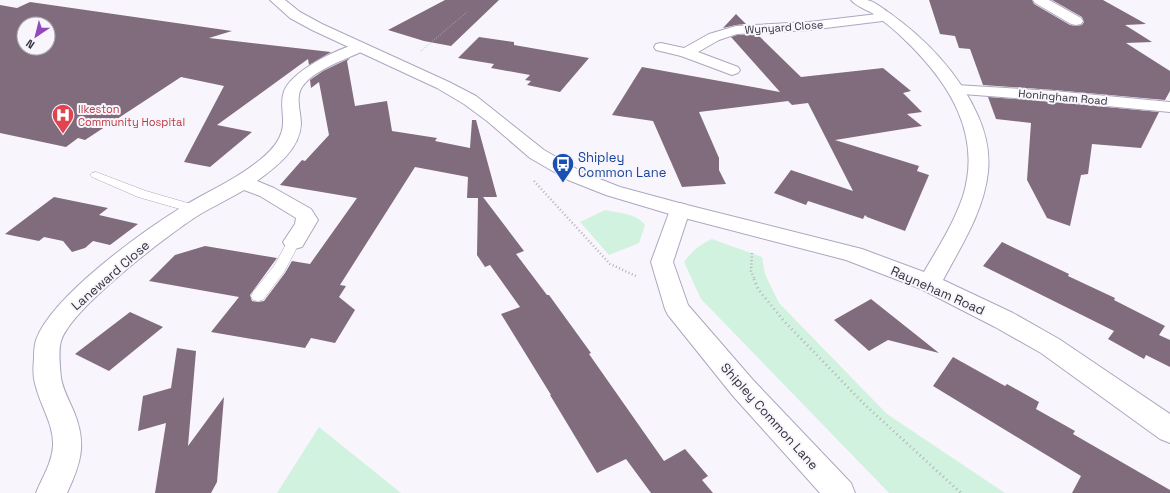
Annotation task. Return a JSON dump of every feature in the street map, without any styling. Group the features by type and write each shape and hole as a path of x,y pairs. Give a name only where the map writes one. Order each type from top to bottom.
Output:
{"street":[{"path":"277,0 295,15 443,85 470,100 532,150 575,176 613,191 680,210"},
{"path":"858,0 886,17 923,48 956,90 976,134 979,168 976,187 955,237 929,284"},
{"path":"1040,0 1076,21"},
{"name":"Wynyard Close","path":"686,53 714,37 736,30 809,26 886,17"},
{"name":"Laneward Close","path":"51,493 61,470 68,443 59,406 50,388 47,368 48,341 57,326 74,304 140,248 194,209 242,182 273,159 288,138 292,123 291,93 298,81 311,71 360,47"},
{"path":"661,47 686,53 732,70"},
{"name":"Honingham Road","path":"956,90 1054,96 1170,107"},
{"path":"242,182 267,192 304,214 307,220 306,226 294,242"},
{"name":"Rayneham Road","path":"680,210 755,227 854,254 929,284 1004,320 1050,346 1170,430"},
{"name":"Shipley Common Lane","path":"680,210 662,262 677,309 743,388 840,493"}],"lane":[{"path":"96,175 142,194 194,209"},
{"path":"258,296 279,269 294,242"}],"path":[{"path":"401,66 467,12"},
{"path":"534,181 610,264 670,290"},
{"path":"755,227 751,271 758,289 783,320 863,403 961,493"}],"green space":[{"path":"605,210 627,214 641,221 645,225 639,243 609,255 580,222"},
{"path":"712,239 762,257 765,274 779,303 887,414 1005,493 889,493 701,299 684,262 696,249"},
{"path":"319,427 401,493 277,493"}],"building":[{"path":"445,0 499,0 451,46 424,41 388,30"},
{"path":"929,0 1032,0 1034,4 1070,25 1076,26 1082,25 1084,22 1082,17 1052,0 1103,0 1146,24 1125,25 1152,42 1126,43 1170,71 1170,91 1165,100 983,85 970,49 959,48 955,36 940,34"},
{"name":"Ilkeston Community Hospital","path":"30,2 232,31 209,38 331,52 309,65 308,59 217,125 252,132 210,167 184,162 224,86 181,77 85,140 78,138 66,147 0,133 0,5 17,8"},
{"path":"736,14 746,24 723,28"},
{"path":"757,34 801,77 883,68 911,91 903,93 922,112 907,114 922,126 835,140 919,166 917,171 929,175 905,231 865,215 863,219 808,201 806,205 774,193 791,170 853,191 808,103 792,105 788,101 699,112 719,158 719,170 726,184 682,187 653,121 612,115 642,67 780,92 731,37 737,35"},
{"path":"479,37 514,42 514,45 589,58 560,92 527,85 531,81 525,80 530,75 491,68 494,64 458,58"},
{"path":"350,58 347,61 355,106 387,101 392,131 437,138 435,141 470,148 472,120 476,120 497,197 483,197 524,251 516,254 547,295 549,295 591,353 589,354 664,461 685,449 708,476 702,480 713,493 651,493 626,459 597,473 501,314 520,307 490,265 485,267 477,255 478,198 467,198 468,177 415,167 340,285 346,286 339,297 355,310 335,343 311,338 305,348 211,332 239,297 149,281 175,255 205,246 277,258 250,295 252,301 258,302 264,301 292,261 310,264 357,198 280,185 302,160 305,161 329,135 319,82 311,88 310,80 323,71"},
{"path":"988,97 1159,112 1141,148 1092,144 1088,174 1081,175 1070,226 1047,218 1027,180 1031,123 996,119"},
{"path":"54,197 108,208 99,215 138,224 110,245 93,241 85,248 72,252 63,241 44,237 39,241 5,234"},
{"path":"1002,242 1069,274 1068,276 1115,298 1114,300 1165,326 1159,335 1170,340 1170,367 1146,355 1144,359 1108,339 1114,331 983,266"},
{"path":"871,299 939,353 888,340 869,351 834,320"},
{"path":"130,312 163,327 109,371 75,354"},
{"path":"177,348 196,351 188,446 224,397 217,482 211,493 155,493 166,423 138,431 143,396 171,388"},
{"path":"953,357 1005,386 1007,384 1039,402 1036,409 1075,431 1073,434 1170,490 1170,493 1072,493 1081,476 933,386"}],"place":[{"name":"Ilkeston Community Hospital","path":"63,134"},
{"name":"Shipley Common Lane","path":"563,184"}]}
